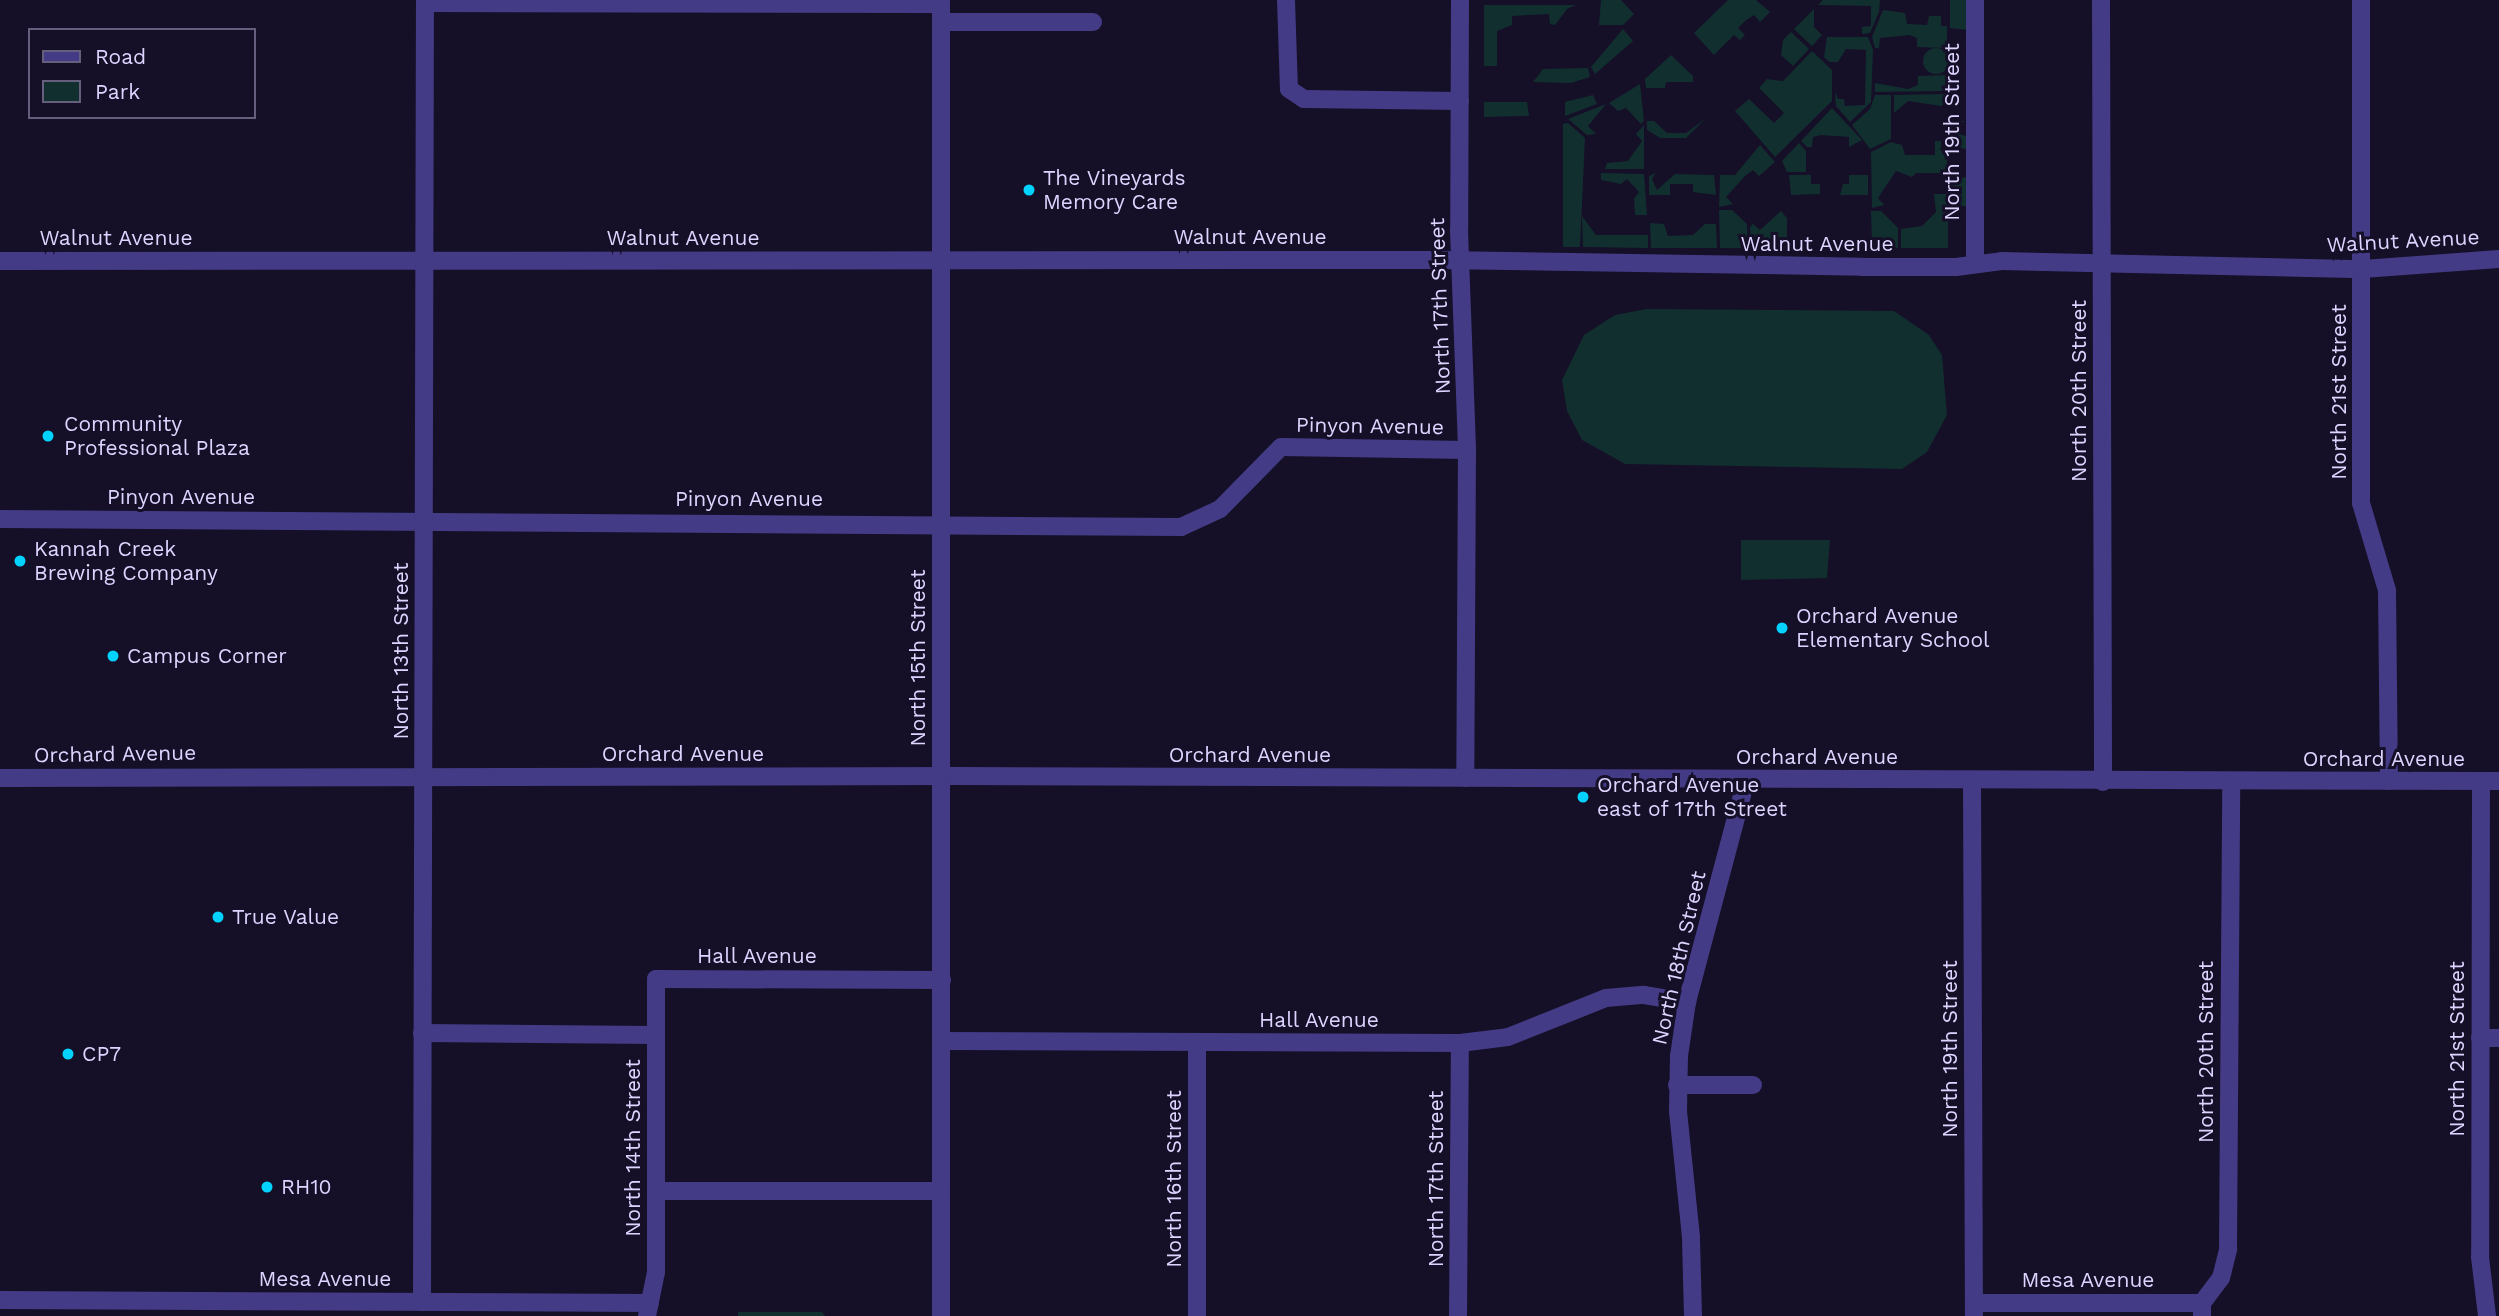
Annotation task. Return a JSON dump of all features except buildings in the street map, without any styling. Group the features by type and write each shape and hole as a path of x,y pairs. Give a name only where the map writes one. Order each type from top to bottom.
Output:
{"street":[{"path":"1286,0 1289,89 1304,99 1460,101"},
{"name":"North 17th Street","path":"1460,0 1461,261 1467,450 1465,778"},
{"name":"North 19th Street","path":"1975,0 1975,264"},
{"name":"North 20th Street","path":"2101,0 2103,782"},
{"name":"North 21st Street","path":"2361,0 2361,503 2387,590 2389,781"},
{"path":"425,2 689,2 941,9 1093,22"},
{"name":"North 13th Street","path":"422,1301 425,2"},
{"name":"North 15th Street","path":"941,9 941,1316"},
{"name":"Walnut Avenue","path":"0,261 2102,262 2363,269 2499,259"},
{"name":"Pinyon Avenue","path":"0,519 941,522 1181,527 1220,509 1282,447 1467,450"},
{"name":"Orchard Avenue","path":"0,778 423,775 2103,782 2490,781"},
{"name":"North 18th Street","path":"1693,1316 1691,1237 1677,1085 1687,1002 1746,780"},
{"name":"North 19th Street","path":"1972,781 1974,1309"},
{"name":"North 20th Street","path":"2202,1309 2221,1278 2228,1249 2231,781"},
{"name":"North 21st Street","path":"2487,1316 2492,1294 2480,1257 2480,1038 2490,781"},
{"name":"Hall Avenue","path":"656,979 942,981"},
{"name":"North 14th Street","path":"648,1309 656,1272 656,979"},
{"name":"Hall Avenue","path":"942,1041 1460,1043 1508,1037 1606,998 1644,995 1687,1002"},
{"path":"422,1033 656,1035"},
{"path":"2480,1038 2499,1038"},
{"name":"North 16th Street","path":"1197,1042 1197,1316"},
{"name":"North 17th Street","path":"1458,1316 1460,1043"},
{"path":"1677,1085 1753,1085"},
{"path":"656,1191 941,1191"},
{"name":"Mesa Avenue","path":"0,1300 422,1301 648,1309"},
{"name":"Mesa Avenue","path":"1974,1309 2202,1309"}],"green space":[{"path":"1601,0 1621,0 1634,14 1623,25 1599,25"},
{"path":"1728,0 1756,0 1770,12 1760,22 1754,15 1745,21 1738,28 1745,35 1740,40 1734,35 1714,55 1694,33"},
{"path":"1823,0 1880,0 1879,12 1870,33 1862,34 1862,27 1871,26 1871,6 1818,5"},
{"path":"1950,0 1968,0 1967,30 1950,28"},
{"path":"1484,5 1576,5 1567,9 1555,25 1550,24 1549,14 1512,16 1512,25 1497,31 1497,66 1484,66"},
{"path":"1814,9 1814,27 1822,35 1812,46 1794,29"},
{"path":"1883,10 1905,13 1907,24 1927,25 1929,16 1941,16 1941,26 1947,26 1947,48 1917,47 1917,38 1910,35 1880,38 1879,48 1875,48 1872,37"},
{"path":"1623,29 1633,41 1595,74 1591,67"},
{"path":"1791,32 1809,49 1793,66 1781,55 1783,40"},
{"path":"1827,37 1868,37 1873,50 1871,102 1850,122 1836,106 1835,92 1838,99 1844,99 1845,106 1865,105 1866,50 1846,49 1838,62 1829,62 1824,57"},
{"path":"1936,48 1945,52 1949,61 1945,70 1936,74 1927,70 1923,61 1927,52"},
{"path":"1812,51 1832,70 1832,101 1775,157 1735,111 1749,99 1774,123 1784,113 1759,88 1767,79 1783,81"},
{"path":"1671,55 1693,76 1693,82 1666,82 1665,88 1646,88 1645,79"},
{"path":"1588,68 1590,77 1571,83 1533,82 1543,69"},
{"path":"1947,75 1945,91 1875,92 1875,83 1908,89 1918,85 1918,76"},
{"path":"1640,84 1644,121 1641,124 1626,108 1618,111 1609,103"},
{"path":"1945,94 1947,102 1941,106 1908,101 1894,113 1894,95"},
{"path":"1593,95 1597,104 1565,116 1565,102"},
{"path":"1875,95 1891,95 1891,139 1870,149 1852,125 1870,109"},
{"path":"1484,102 1527,102 1529,116 1484,117"},
{"path":"1606,104 1588,126 1596,134 1587,135 1568,119"},
{"path":"1832,108 1862,140 1849,147 1849,137 1821,135 1813,137 1812,147 1807,147 1801,141"},
{"path":"1705,119 1686,138 1660,138 1647,130 1647,121 1654,121 1667,133 1686,133"},
{"path":"1950,121 1965,121 1959,124 1959,134 1969,137 1967,149 1950,147"},
{"path":"1568,123 1585,138 1580,247 1563,247 1563,124"},
{"path":"1644,125 1644,169 1605,169 1607,163 1628,161 1642,141 1636,134"},
{"path":"1935,141 1941,141 1941,150 1947,150 1947,173 1916,173 1912,177 1896,171 1878,198 1884,205 1872,208 1871,152 1891,142 1902,145 1905,155 1935,155"},
{"path":"1799,143 1806,151 1806,172 1787,172 1782,161"},
{"path":"1760,145 1775,162 1759,176 1753,170 1745,176 1726,197 1733,204 1719,207 1720,175 1735,175"},
{"path":"1601,173 1644,174 1647,215 1635,215 1634,199 1639,192 1627,179 1621,184 1601,180"},
{"path":"1656,173 1652,179 1657,190 1675,174 1714,175 1716,195 1693,192 1693,184 1670,184 1670,195 1649,195 1649,176"},
{"path":"1789,175 1811,175 1811,184 1820,184 1820,194 1791,195"},
{"path":"1849,175 1868,175 1868,195 1840,195 1843,184 1849,184"},
{"path":"1967,177 1967,206 1952,206 1950,179"},
{"path":"1934,194 1948,194 1948,248 1901,248 1901,229 1922,226 1936,212"},
{"path":"1719,210 1732,210 1747,224 1748,248 1720,248"},
{"path":"1781,211 1787,218 1787,248 1751,248 1750,227 1753,224 1760,230"},
{"path":"1871,211 1881,211 1898,228 1898,248 1872,248"},
{"path":"1582,216 1596,235 1648,235 1648,248 1583,247"},
{"path":"1650,223 1664,224 1668,236 1693,235 1705,224 1716,224 1717,248 1651,248"},
{"path":"1647,309 1894,311 1929,335 1942,355 1947,415 1927,452 1902,469 1625,464 1582,440 1567,411 1562,380 1584,335 1615,315"},
{"path":"1741,540 1830,540 1827,578 1741,580"},
{"path":"738,1312 822,1312 825,1316 738,1316"}],"place":[{"name":"The Vineyards Memory Care","path":"1029,190"},
{"name":"Community Professional Plaza","path":"48,436"},
{"name":"Kannah Creek Brewing Company","path":"20,561"},
{"name":"Orchard Avenue Elementary School","path":"1782,628"},
{"name":"Campus Corner","path":"113,656"},
{"name":"Orchard Avenue east of 17th Street","path":"1583,797"},
{"name":"True Value","path":"218,917"},
{"name":"CP7","path":"68,1054"},
{"name":"RH10","path":"267,1187"}]}
